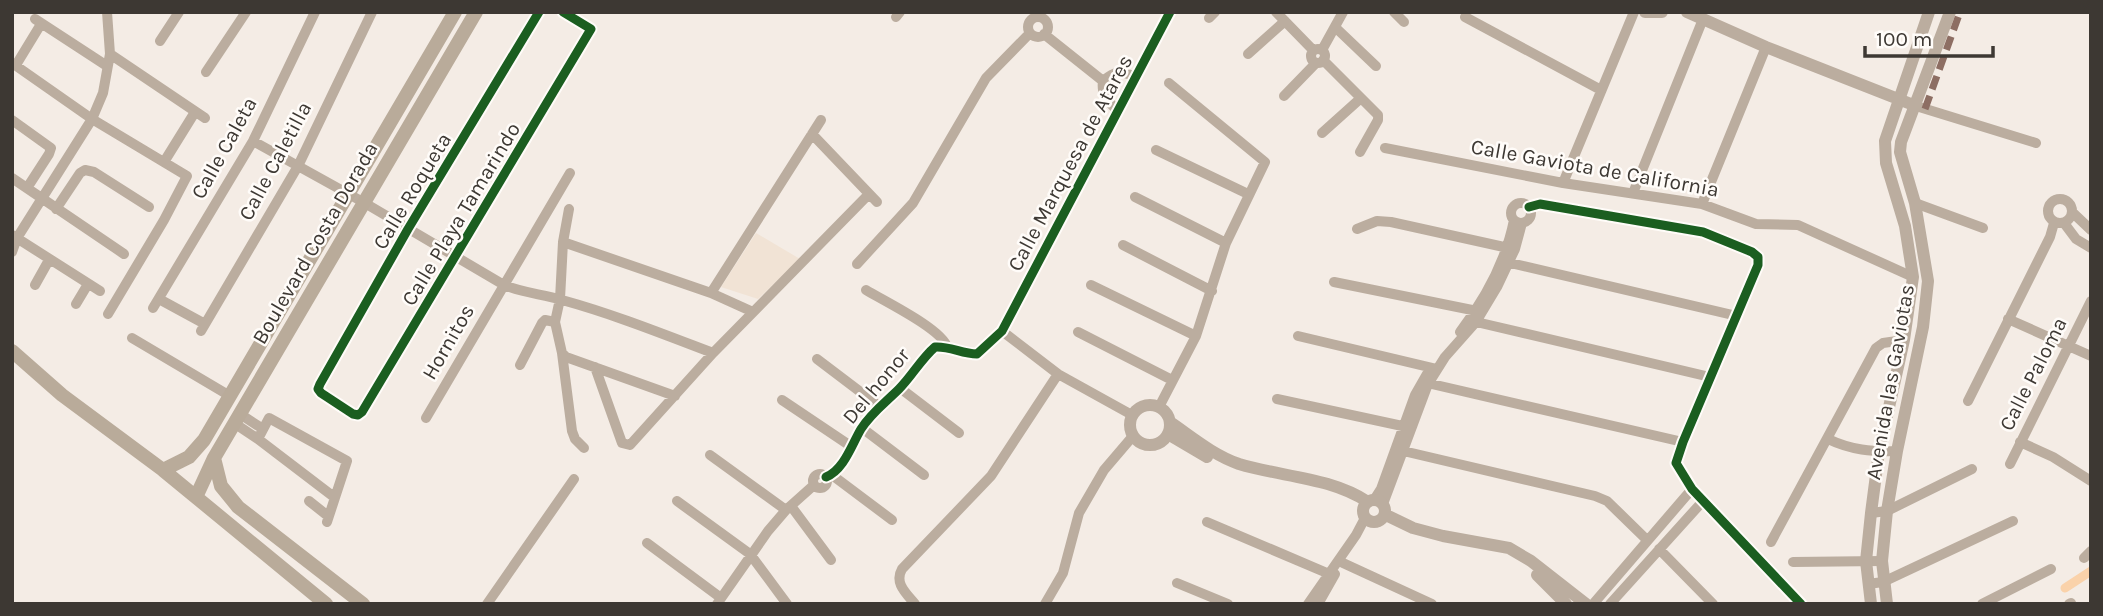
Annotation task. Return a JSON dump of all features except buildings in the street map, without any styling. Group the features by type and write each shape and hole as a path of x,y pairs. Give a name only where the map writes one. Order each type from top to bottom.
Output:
{"main road":[{"name":"Boulevard Costa Dorada","path":"163,470 189,457 204,440 455,12"},
{"name":"Boulevard Costa Dorada","path":"196,497 239,414 475,12"},
{"path":"12,351 62,394 163,470 326,604"},
{"path":"239,414 251,381 242,374"},
{"path":"214,458 221,486 238,507 361,603"}],"street":[{"path":"12,252 15,236 92,119 103,93 110,54 107,12"},
{"path":"160,41 179,12"},
{"path":"206,72 246,12"},
{"name":"Calle Caleta","path":"153,308 253,141 315,12"},
{"name":"Calle Caletilla","path":"159,299 203,328 298,166 372,12"},
{"name":"Calle Roqueta","path":"358,415 318,389 408,229 538,12"},
{"name":"Calle Playa Tamarindo","path":"358,415 456,258 591,29 563,12"},
{"name":"Calle Marquesa de Atares","path":"1002,331 1170,12"},
{"path":"1276,12 1378,117 1360,152"},
{"path":"1284,96 1318,56 1343,12"},
{"path":"1394,12 1404,22"},
{"path":"1563,183 1634,12"},
{"path":"1646,12 1662,12"},
{"path":"1687,12 1766,47 1916,106 2036,143"},
{"name":"Avenida las Gaviotas","path":"1871,604 1866,561 1871,513 1913,279 1906,226 1886,163 1885,141 1929,12"},
{"path":"1916,106 1950,12"},
{"path":"1030,33 1026,16 1048,16 1044,34"},
{"path":"1465,17 1601,90"},
{"path":"1633,193 1703,19"},
{"path":"1248,54 1285,21"},
{"path":"107,66 38,22 14,64 92,119 187,176 108,314"},
{"path":"1336,28 1376,66"},
{"path":"1030,33 1037,36 1044,34"},
{"path":"857,264 913,203 986,78 1030,33"},
{"path":"1044,34 1103,81"},
{"path":"1702,204 1766,47"},
{"path":"110,54 205,118"},
{"path":"1118,111 1102,91 1103,81 1111,74 1121,71 1136,77"},
{"path":"1159,407 1196,336 1226,243 1265,162 1168,83"},
{"path":"1322,133 1361,98"},
{"name":"Avenida las Gaviotas","path":"1887,604 1882,561 1887,511 1927,289 1925,258 1915,203 1900,152 1901,142 1916,106"},
{"path":"164,162 195,112"},
{"path":"12,120 51,148 27,188"},
{"path":"710,293 821,120"},
{"path":"812,134 877,202"},
{"path":"253,141 504,285 521,292 560,299 713,353"},
{"name":"Calle Gaviota de California","path":"1385,148 1563,183 1702,204 1756,224 1798,225 1913,279"},
{"path":"1156,150 1248,194"},
{"path":"56,209 80,173 85,170 94,172 149,207"},
{"name":"Hornitos","path":"426,418 570,173"},
{"path":"12,178 124,254"},
{"path":"595,367 622,443 630,445 713,353 869,194"},
{"path":"1135,198 1226,243"},
{"path":"2091,230 2072,212 2065,200 2052,202 2049,206 2048,216 2091,248"},
{"path":"1915,203 1983,228"},
{"path":"1520,204 1528,207 1530,218 1518,222 1511,215 1513,207 1520,204"},
{"name":"Calle Gaviota de California","path":"1528,207 1540,204 1703,232 1752,252 1758,257 1758,265 1737,316"},
{"path":"569,209 563,242 560,299 555,322 562,353 572,431 575,439 584,448"},
{"path":"1968,401 2050,237 2059,223 2071,217 2072,212"},
{"path":"1357,229 1368,223 1391,222 1512,248"},
{"path":"1318,604 1331,574 1343,563 1374,511 1425,383 1475,316 1512,248 1518,222"},
{"path":"15,236 100,291"},
{"path":"563,242 710,293 753,312"},
{"path":"1123,245 1212,291"},
{"path":"35,285 49,260"},
{"path":"1505,262 1737,316 1676,463 1692,489 1801,604"},
{"path":"1334,282 1710,377"},
{"path":"76,304 88,284"},
{"path":"1091,285 1196,336"},
{"path":"866,290 934,331 946,341 947,347 969,354 977,354 1002,331 1058,374 1132,415"},
{"name":"Calle Paloma","path":"2010,464 2091,301"},
{"path":"2008,319 2091,356"},
{"path":"520,365 542,323 545,320 555,322"},
{"path":"1078,332 1172,380"},
{"path":"1298,336 1434,368"},
{"path":"131,338 230,396"},
{"path":"1771,542 1876,348 1883,343 1904,340"},
{"name":"Del honor","path":"829,476 879,406 900,388 935,347 947,347"},
{"path":"562,353 675,396"},
{"path":"817,359 879,406"},
{"path":"915,604 899,583 898,576 902,569 992,476 1058,374"},
{"path":"1425,383 1683,442"},
{"path":"900,388 959,433"},
{"path":"1277,399 1407,427"},
{"path":"782,400 852,447"},
{"path":"1144,406 1159,407 1168,416 1169,428 1161,443 1151,446 1141,443 1130,429 1132,415 1144,406"},
{"path":"239,414 334,497"},
{"path":"261,434 269,418 347,461 328,519 309,501"},
{"path":"862,428 924,475"},
{"path":"1169,428 1238,463 1335,485 1374,511 1441,543 1507,555 1527,565 1566,604"},
{"path":"1045,604 1063,573 1079,513 1104,470 1133,436"},
{"path":"1828,439 1848,448 1896,451"},
{"path":"2020,442 2053,457 2091,481"},
{"path":"1399,450 1595,496 1607,501 1647,540"},
{"path":"710,455 789,508 831,560"},
{"path":"1871,513 1887,511 1972,469"},
{"path":"647,543 719,601 750,554 789,508 814,485 814,477 823,474 829,476 892,520"},
{"path":"486,604 574,479"},
{"path":"1374,511 1413,528 1509,548 1531,561 1586,604 1594,604 1692,489"},
{"path":"677,501 750,554 787,604"},
{"path":"1610,604 1703,501"},
{"path":"1308,604 1374,511"},
{"path":"1868,584 1884,582 2013,521"},
{"path":"1207,522 1331,574"},
{"path":"1659,549 1713,604"},
{"path":"1793,562 1882,561"},
{"path":"1343,563 1432,604"},
{"path":"1982,604 2051,569"},
{"path":"1177,583 1228,604"}],"shaded area":[{"path":"756,233 800,259 758,299 721,287"}],"waterway":[{"path":"2065,588 2091,571"}],"marked path":[{"path":"1925,109 1960,12"}],"cycle path":[{"path":"539,12 408,229 320,384 318,389 321,393 353,414 362,412 591,29 563,12"},
{"path":"826,477 843,463 869,418 904,384 935,347 977,354 1002,331 1170,12"},
{"path":"1529,207 1540,204 1703,232 1758,257 1758,265 1676,463 1692,489 1801,604"}]}
